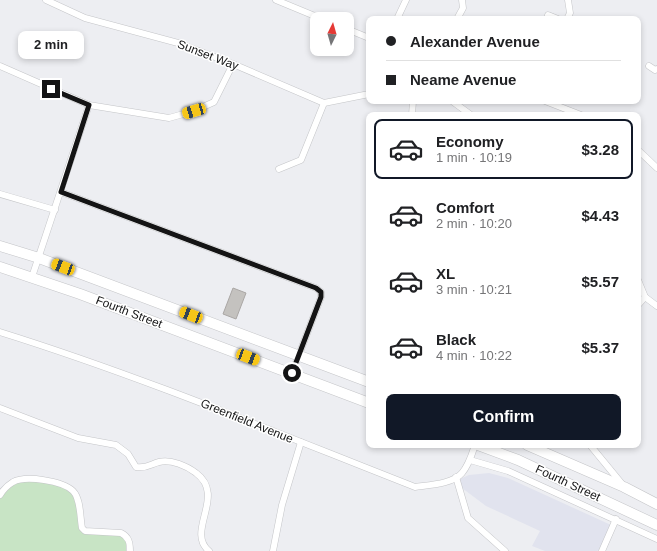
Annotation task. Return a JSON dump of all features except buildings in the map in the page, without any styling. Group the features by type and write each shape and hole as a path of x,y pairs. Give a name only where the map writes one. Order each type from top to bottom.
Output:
{"main road":[{"name":"Fourth Street","path":"0,246 38,258 366,381"},
{"name":"Fourth Street","path":"0,267 32,277 366,402"},
{"name":"Fourth Street","path":"484,448 518,460 657,525"},
{"name":"Fourth Street","path":"534,448 624,487 657,504"}],"street":[{"name":"Sunset Way","path":"46,0 85,18 178,43 233,64 324,103"},
{"path":"276,0 310,14"},
{"path":"398,16 406,0"},
{"path":"458,16 464,8 462,0"},
{"path":"568,0 570,13 568,16"},
{"path":"354,32 366,37"},
{"path":"0,66 89,105 169,118 194,111 214,102 233,64"},
{"path":"649,66 655,70 657,69"},
{"path":"279,168 301,160 324,103 366,95"},
{"path":"456,104 467,112"},
{"path":"553,104 573,112"},
{"path":"32,277 89,105"},
{"path":"641,153 657,168"},
{"path":"61,192 316,288 321,292 321,297 292,373"},
{"path":"0,194 55,210"},
{"path":"641,287 645,297 657,306"},
{"path":"641,302 645,297"},
{"name":"Greenfield Avenue","path":"0,332 62,351 157,385 415,487 441,484 462,474 475,448"},
{"path":"0,408 78,438 116,445 128,454 136,466 143,468 166,460 196,472 206,484 210,495 201,536 202,543 208,551"},
{"path":"273,551 282,505 301,442"},
{"path":"592,448 624,487"},
{"path":"470,460 508,471 657,539"},
{"path":"456,477 468,518 505,551"},
{"path":"0,495 14,481 23,479 66,486 74,492 77,498 82,528 85,531 121,533 126,535 129,540 130,551"},
{"path":"602,551 616,520"}],"shaded area":[{"path":"489,473 508,478 611,525 599,550 545,551 532,546 540,531 486,506 462,488 460,479 469,475"}],"green space":[{"path":"14,481 52,482 74,492 82,528 126,535 126,551 0,551 0,495"}],"route":[{"path":"51,89 89,105 61,192 316,288 321,292 321,297 292,373"}]}
